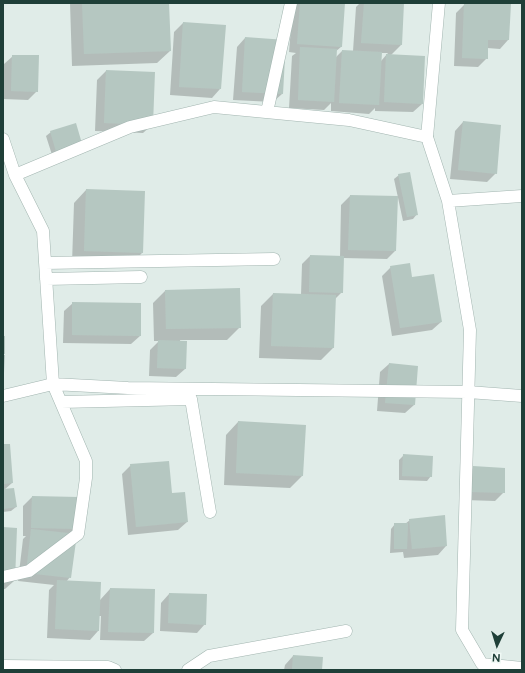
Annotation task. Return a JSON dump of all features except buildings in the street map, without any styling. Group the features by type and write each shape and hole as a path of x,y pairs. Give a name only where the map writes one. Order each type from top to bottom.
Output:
{"street":[{"path":"267,112 291,3"},
{"path":"439,3 427,137 448,201 470,330 462,630 482,664 522,668"},
{"path":"15,175 130,127 214,107 349,120 427,137"},
{"path":"3,139 15,175 43,231 53,384 86,461 86,478 78,534 28,571 3,577"},
{"path":"448,201 522,196"},
{"path":"46,263 274,259"},
{"path":"46,279 141,278"},
{"path":"3,396 53,384 128,388 468,392 522,396"},
{"path":"61,402 191,399 210,512"},
{"path":"188,670 209,656 346,631"},
{"path":"3,666 108,667 115,670"}]}
